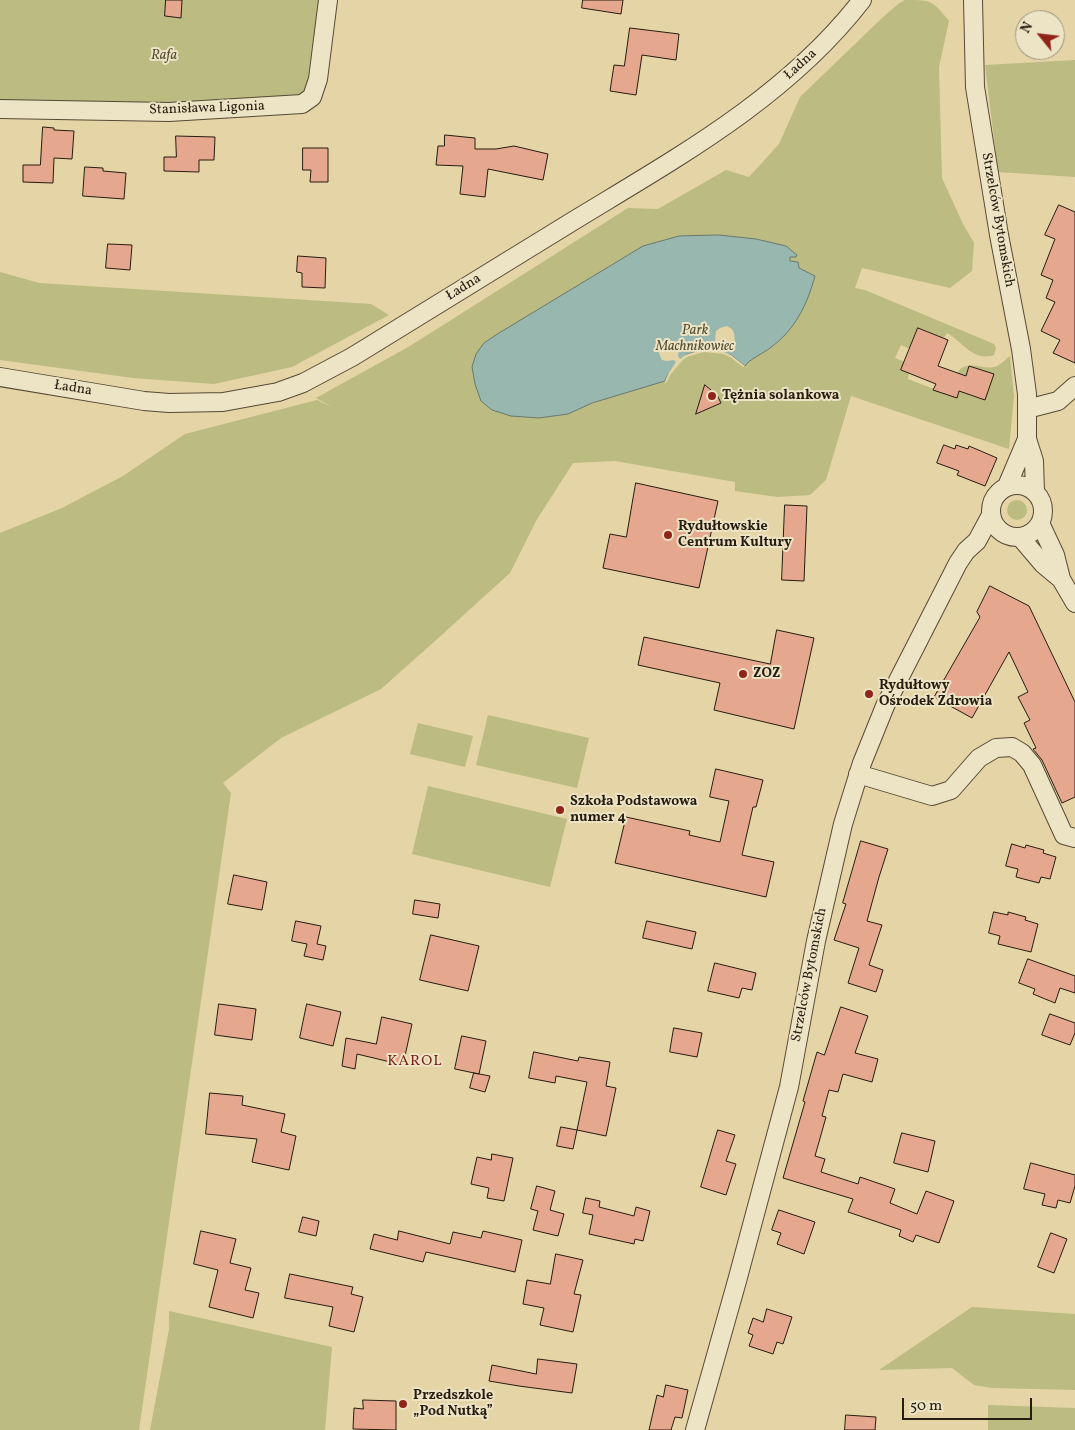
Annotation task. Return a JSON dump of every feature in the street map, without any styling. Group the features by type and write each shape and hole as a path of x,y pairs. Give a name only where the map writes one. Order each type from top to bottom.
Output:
{"street":[{"name":"Stanisława Ligonia","path":"0,109 169,112 302,104 312,97 318,79 328,0"},
{"name":"Ładna","path":"0,377 169,403 223,402 278,392 303,383 369,347 692,148 748,109 801,66 825,44 862,0"},
{"name":"Strzelców Bytomskich","path":"973,0 975,87 999,235 1021,349 1027,394 1027,438"},
{"path":"1027,409 1058,401 1075,386"},
{"path":"1003,534 994,523 991,508 996,495 1007,486 1027,438"},
{"path":"1027,438 1034,461 1035,492"},
{"path":"976,541 1003,534 1020,537 1032,533 1040,523 1042,503 1035,492 1022,485 1007,486"},
{"name":"Strzelców Bytomskich","path":"695,1430 789,1087 816,941 843,824 858,774 886,706 958,563 976,541 991,515"},
{"path":"1040,523 1068,577 1075,602"},
{"path":"1020,537 1043,564 1068,577"},
{"path":"858,774 932,796 951,790 979,758 996,748 1012,747 1022,753 1032,765 1064,835 1075,838"}],"green space":[{"name":"Rafa","path":"0,0 328,0 318,79 302,104 0,109"},
{"name":"Park Machnikowiec","path":"905,0 921,0 931,3 949,21 939,67 942,178 974,243 972,271 950,288 862,268 855,288 865,290 994,344 996,348 994,355 980,356 947,333 944,338 918,328 910,349 901,345 895,358 905,362 909,373 908,379 957,398 956,375 961,368 971,365 992,367 999,365 1010,356 1014,396 1009,449 851,396 826,480 810,495 777,497 735,491 735,482 615,461 573,463 536,521 510,573 381,689 281,738 223,783 231,793 139,1430 0,1430 0,533 62,508 123,476 185,434 317,400 332,407 316,398 410,346 628,208 658,209 726,170 749,177 779,144 800,97 882,18"},
{"path":"1075,60 1075,177 998,172 985,65"},
{"path":"0,272 39,283 371,304 389,315 292,367 214,384 133,378 0,360"},
{"path":"1017,500 1024,503 1027,510 1024,517 1017,520 1010,517 1007,510 1010,503"},
{"path":"488,715 589,738 577,788 476,765"},
{"path":"418,723 473,736 465,767 410,754"},
{"path":"428,786 567,819 550,887 412,854"},
{"path":"972,1307 1075,1314 1075,1390 992,1388 974,1385 952,1368 879,1370"},
{"path":"169,1311 332,1347 325,1430 150,1430 169,1329"},
{"path":"988,1405 1075,1408 1075,1430 988,1430"}],"water":[{"path":"719,235 756,239 786,246 797,255 796,257 790,257 790,261 798,262 799,268 815,276 804,307 793,325 779,341 749,361 745,366 731,355 704,349 685,355 668,374 665,381 592,403 568,414 539,418 511,416 492,410 481,401 472,367 476,354 484,343 643,246 679,236"}],"pier":[{"path":"727,326 734,333 735,342 725,348 724,352 745,366 743,367 723,354 704,352 687,357 682,361 664,384 676,362 674,360 662,360 658,351 660,343 669,340 677,342 680,359 685,355 704,349 718,350 719,346 715,340 716,331"}],"building":[{"path":"166,0 182,0 181,18 165,16"},
{"path":"583,0 623,0 621,14 582,8"},
{"path":"630,28 679,34 676,60 642,55 636,95 610,91 614,65 624,66"},
{"path":"43,127 54,128 54,130 74,131 72,159 54,158 53,183 23,182 23,165 40,165"},
{"path":"445,135 475,138 475,149 496,149 514,146 548,154 543,180 488,169 485,197 460,194 463,166 436,165 438,146 444,146"},
{"path":"176,136 215,137 214,160 199,160 199,172 164,171 164,157 176,157"},
{"path":"303,148 328,148 328,182 310,182 311,170 303,170"},
{"path":"85,167 103,168 103,171 126,173 124,199 83,196"},
{"path":"1059,205 1075,212 1075,363 1053,353 1060,340 1041,331 1055,302 1046,298 1053,280 1041,275 1055,239 1045,235"},
{"path":"108,244 132,245 130,270 106,268"},
{"path":"298,256 326,258 325,288 302,287 302,273 297,272"},
{"path":"918,328 948,340 938,366 966,376 969,366 994,374 985,400 959,391 957,398 933,390 936,384 901,370"},
{"path":"705,385 717,395 721,403 696,414"},
{"path":"944,445 955,449 956,445 968,449 969,446 997,458 985,486 957,475 959,471 937,463"},
{"name":"Rydułtowskie Centrum Kultury","path":"636,483 718,501 699,588 603,568 610,534 626,537"},
{"path":"785,505 807,506 804,581 782,580"},
{"path":"990,586 1029,606 1075,702 1075,797 1062,803 1042,760 1033,749 1036,748 1024,723 1030,720 1018,697 1028,692 1009,652 972,718 934,697 980,617 977,612"},
{"name":"ZOZ","path":"777,630 814,638 794,729 714,710 720,683 638,665 644,637 770,664"},
{"path":"716,769 763,780 756,807 753,807 742,855 774,862 766,897 615,863 626,817 690,831 689,835 720,842 729,801 710,797"},
{"path":"861,841 888,849 867,921 882,925 869,965 883,970 876,992 848,983 859,948 834,940 846,904 843,903"},
{"path":"1012,844 1025,848 1026,845 1044,850 1043,853 1056,857 1050,879 1041,877 1039,883 1016,877 1018,869 1006,866"},
{"path":"234,875 267,882 262,910 228,904"},
{"path":"415,900 440,904 438,918 413,914"},
{"path":"994,912 1008,915 1008,912 1026,917 1025,920 1038,924 1031,952 998,944 1000,936 989,933"},
{"path":"296,921 321,926 317,944 326,946 323,960 304,956 307,944 292,941"},
{"path":"647,921 696,932 692,949 643,938"},
{"path":"431,935 479,946 468,991 420,980"},
{"path":"1028,959 1075,976 1075,993 1060,988 1055,1003 1033,994 1035,989 1019,983"},
{"path":"715,963 756,973 752,990 742,988 739,998 708,991"},
{"path":"219,1004 256,1009 252,1040 215,1035"},
{"path":"307,1004 341,1012 333,1046 300,1038"},
{"path":"841,1007 868,1016 855,1053 878,1059 872,1082 843,1074 838,1092 829,1090 822,1116 826,1117 815,1156 825,1159 821,1172 858,1184 860,1177 895,1189 890,1203 917,1214 926,1191 954,1201 939,1243 916,1235 913,1242 899,1236 901,1230 848,1212 853,1199 783,1178 817,1052 824,1055"},
{"path":"1050,1014 1075,1023 1075,1033 1070,1045 1042,1035"},
{"path":"382,1017 412,1024 403,1065 357,1054 355,1069 342,1066 346,1038 376,1044"},
{"path":"674,1028 702,1033 697,1057 670,1052"},
{"path":"462,1036 486,1041 479,1074 455,1069"},
{"path":"534,1052 578,1061 579,1057 610,1062 606,1086 616,1088 606,1136 577,1130 587,1082 556,1076 555,1083 529,1078"},
{"path":"474,1073 490,1076 485,1092 470,1088"},
{"path":"210,1093 243,1096 242,1105 285,1114 281,1132 296,1136 289,1170 252,1162 257,1139 206,1134"},
{"path":"561,1127 577,1130 573,1149 557,1146"},
{"path":"718,1130 735,1135 726,1161 736,1164 726,1195 701,1187"},
{"path":"902,1133 935,1141 928,1172 894,1163"},
{"path":"492,1154 513,1158 504,1201 487,1198 489,1188 471,1184 477,1157 491,1160"},
{"path":"1031,1163 1075,1175 1075,1186 1070,1203 1058,1200 1056,1208 1042,1205 1045,1194 1024,1189"},
{"path":"537,1186 555,1191 550,1210 564,1214 558,1236 533,1230 538,1211 531,1209"},
{"path":"586,1198 600,1201 599,1207 634,1216 636,1207 650,1211 643,1241 635,1239 634,1244 589,1234 593,1215 583,1213"},
{"path":"779,1210 815,1222 804,1254 777,1244 781,1233 772,1230"},
{"path":"303,1217 319,1221 316,1236 299,1232"},
{"path":"201,1231 236,1239 230,1263 251,1268 245,1290 259,1293 253,1318 209,1307 218,1270 194,1264"},
{"path":"399,1231 450,1244 453,1232 481,1238 483,1231 522,1240 515,1272 426,1252 423,1262 370,1249 374,1234 397,1240"},
{"path":"1051,1233 1067,1239 1054,1273 1038,1267"},
{"path":"556,1254 583,1260 574,1294 581,1295 573,1332 540,1325 544,1308 523,1304 527,1280 550,1284"},
{"path":"290,1274 353,1287 351,1294 363,1297 354,1332 329,1326 333,1307 285,1298"},
{"path":"767,1309 792,1317 783,1344 777,1342 773,1354 749,1346 753,1335 748,1333 753,1318 763,1322"},
{"path":"538,1359 577,1364 572,1393 489,1381 492,1365 536,1374"},
{"path":"666,1385 688,1390 682,1418 675,1417 671,1430 649,1430 657,1395 663,1397"},
{"path":"363,1400 396,1401 396,1430 353,1429 354,1408 363,1409"},
{"path":"846,1415 876,1417 875,1430 845,1430"}],"place":[{"name":"Tężnia solankowa","path":"712,396"},
{"name":"Rydułtowskie Centrum Kultury","path":"668,535"},
{"name":"ZOZ","path":"743,674"},
{"name":"Rydułtowy Ośrodek Zdrowia","path":"869,694"},
{"name":"Szkoła Podstawowa numer 4","path":"560,810"},
{"name":"Przedszkole „Pod Nutką”","path":"403,1404"}],"district":[{"name":"KAROL","path":"415,1062"}]}
